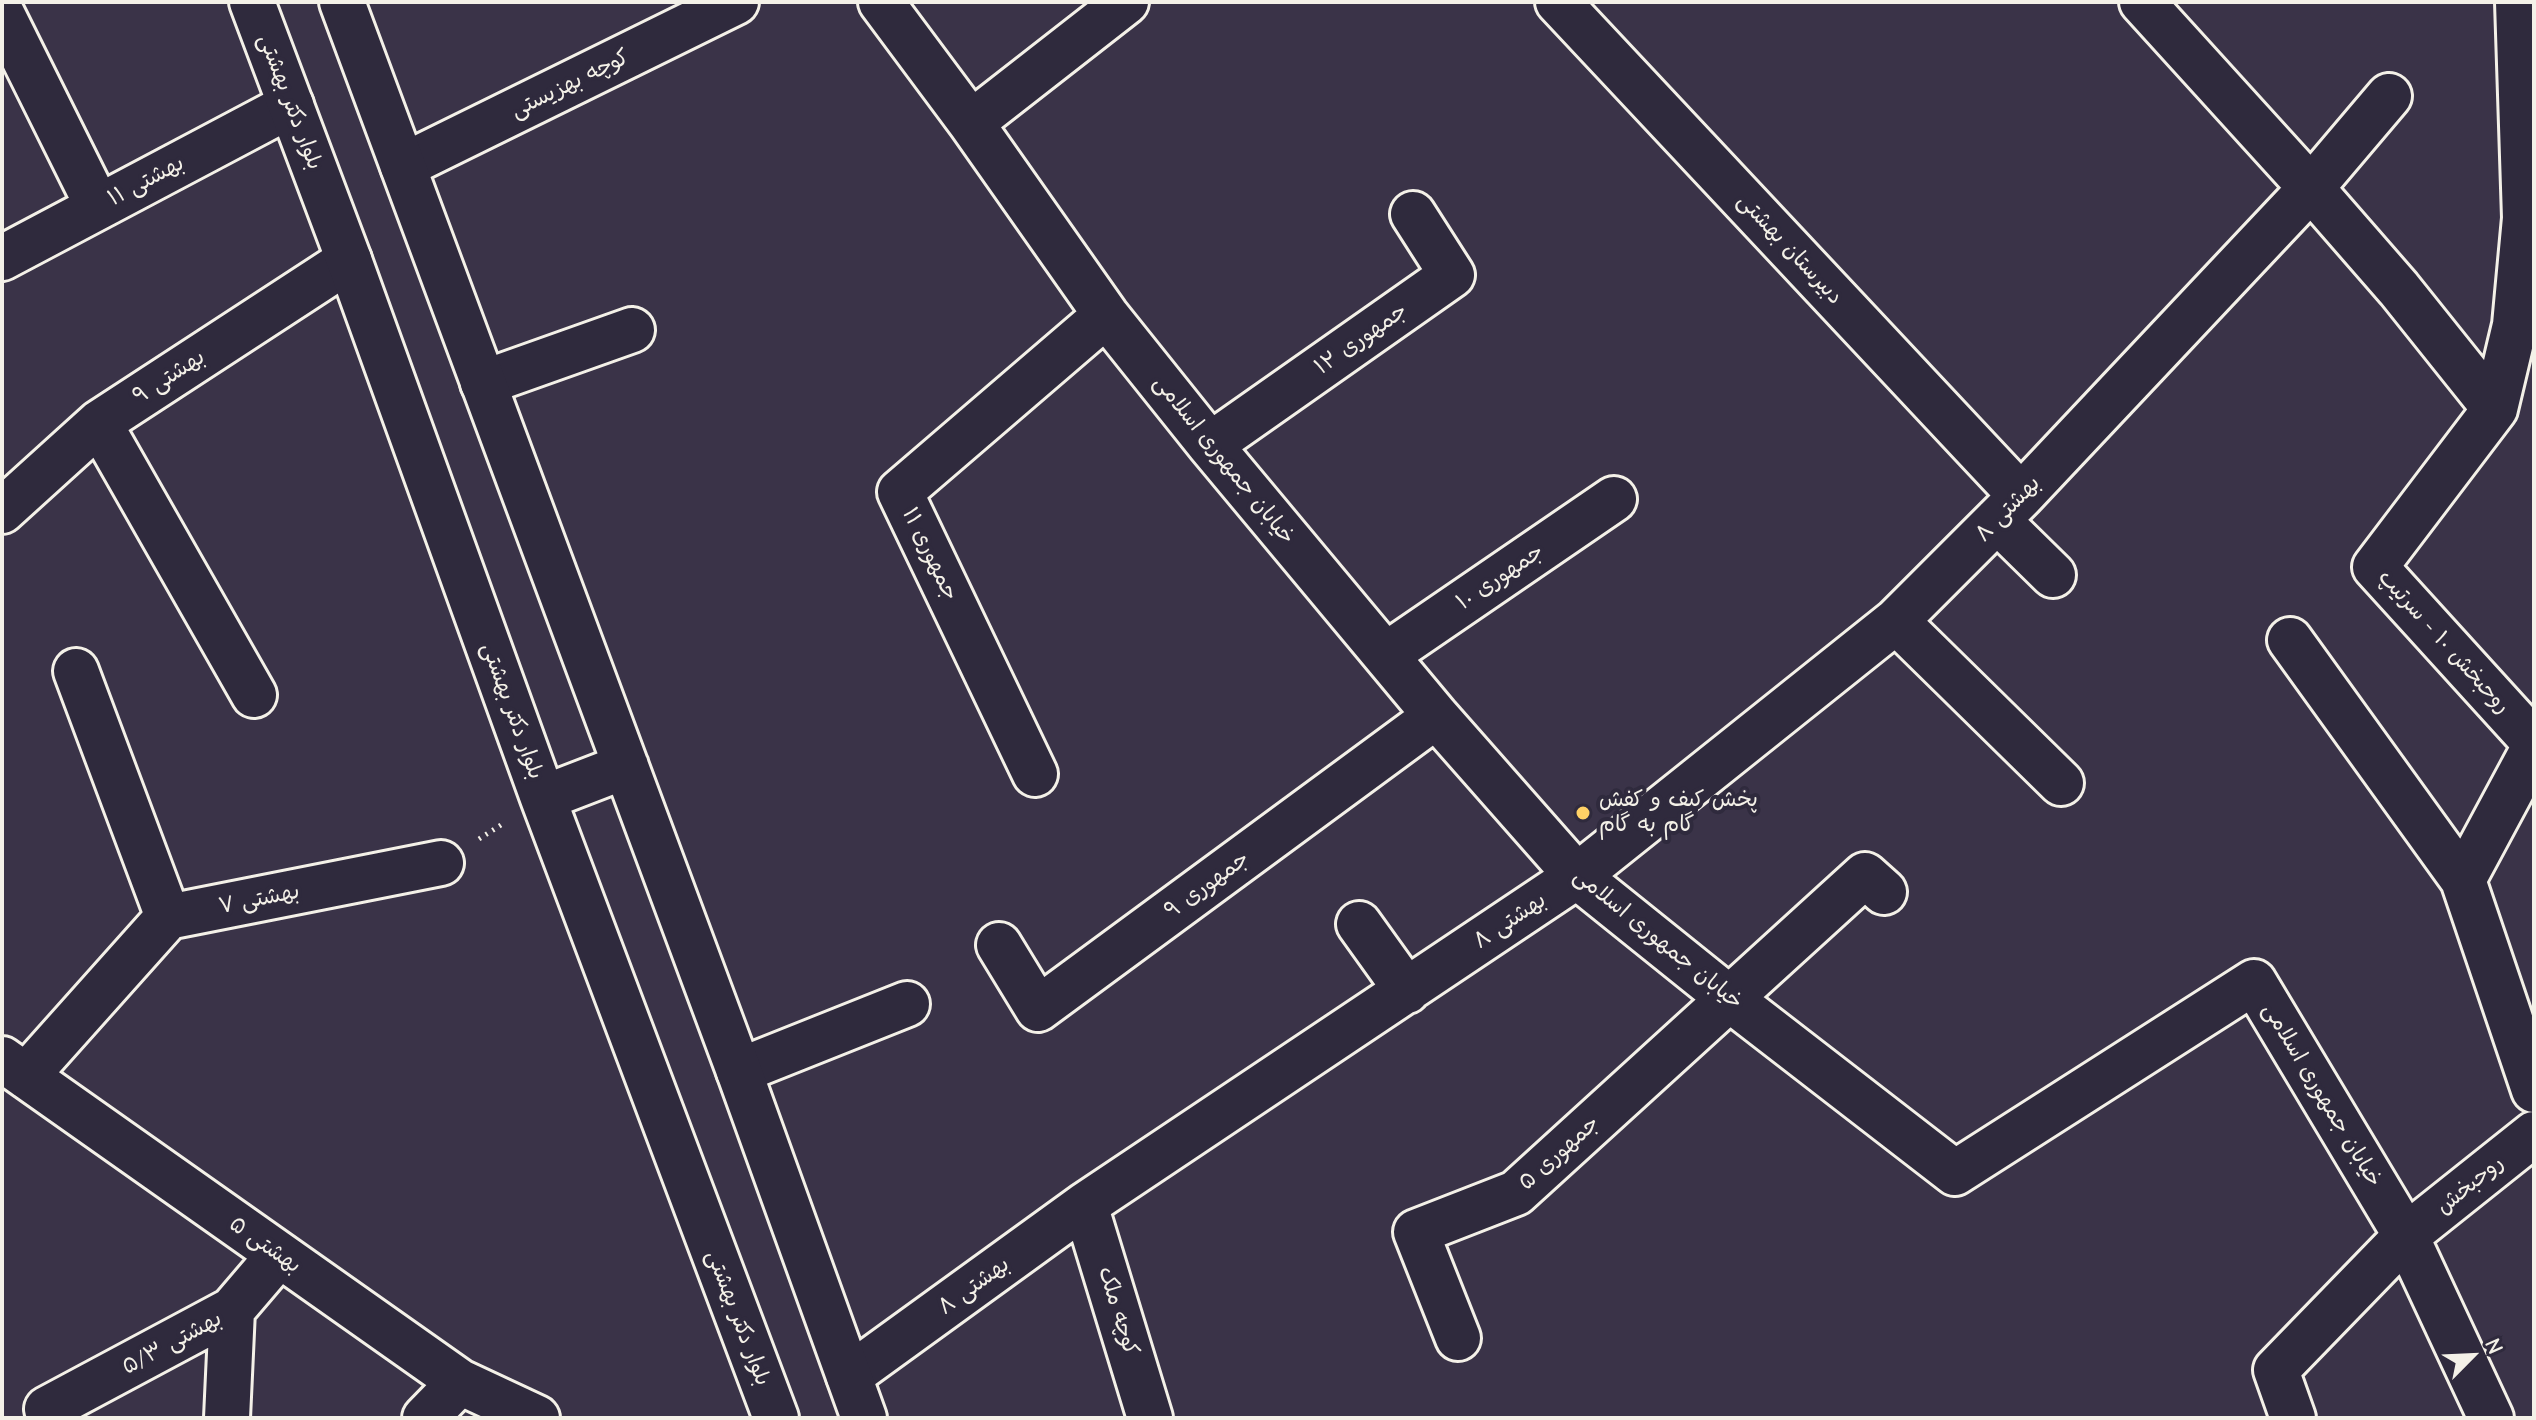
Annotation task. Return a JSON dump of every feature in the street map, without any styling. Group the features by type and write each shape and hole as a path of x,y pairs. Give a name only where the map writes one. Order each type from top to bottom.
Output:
{"street":[{"name":"بلوار دکتر بهشتی","path":"252,2 349,260 543,798 776,1418"},
{"path":"342,2 739,1071 864,1418"},
{"name":"کوچه بهزیستی","path":"403,166 736,2"},
{"name":"خیابان جمهوری اسلامی","path":"881,2 971,123 1106,315 1436,716 1577,876 1955,1173 2254,982 2406,1236"},
{"path":"971,123 1126,2"},
{"name":"دبیرستان بهشتی","path":"1558,2 2009,508 2053,575"},
{"path":"2142,2 2399,289 2495,409"},
{"name":"روحبخش ۱۰ - سرتیپ","path":"2518,2 2525,218 2524,334 2495,409 2375,567 2534,742"},
{"path":"2,14 98,207"},
{"name":"بهشتی ۸","path":"849,1376 1085,1205 1577,876 1896,621 2009,508 2311,188 2389,96"},
{"name":"بهشتی ۱۱","path":"2,258 291,105"},
{"name":"جمهوری ۱۲","path":"1210,445 1452,275 1413,214"},
{"name":"بهشتی ۹","path":"2,511 99,423 349,260"},
{"name":"جمهوری ۱۱","path":"1035,774 900,492 1106,315"},
{"path":"483,383 632,330"},
{"path":"99,423 254,695"},
{"name":"جمهوری ۱۰","path":"1386,655 1614,499"},
{"path":"1896,621 2061,783"},
{"path":"2290,640 2463,880 2534,1090"},
{"path":"14,1067 168,917 76,671"},
{"name":"جمهوری ۹","path":"999,945 1038,1009 1436,716"},
{"path":"2463,880 2534,748"},
{"path":"543,798 626,766"},
{"name":"بهشتی ۷","path":"168,917 441,863"},
{"path":"1730,999 1865,875 1884,892"},
{"path":"1359,924 1407,991"},
{"name":"جمهوری ۵","path":"1458,1338 1416,1232 1516,1193 1730,999"},
{"path":"739,1071 907,1004"},
{"name":"بهشتی ۵","path":"14,1067 460,1382 537,1418"},
{"name":"روحبخش","path":"2293,1418 2276,1370 2406,1236 2534,1134"},
{"name":"کوچه ملک","path":"1085,1205 1150,1418"},
{"path":"2406,1236 2491,1418"},
{"name":"بهشتی ۵/۳","path":"47,1409 232,1310 279,1255"},
{"path":"227,1418 232,1310"},
{"path":"425,1418 460,1382"}],"path":[{"path":"441,863 543,798"}],"place":[{"name":"پخش کیف و کفش گام به گام","path":"1583,813"}]}
